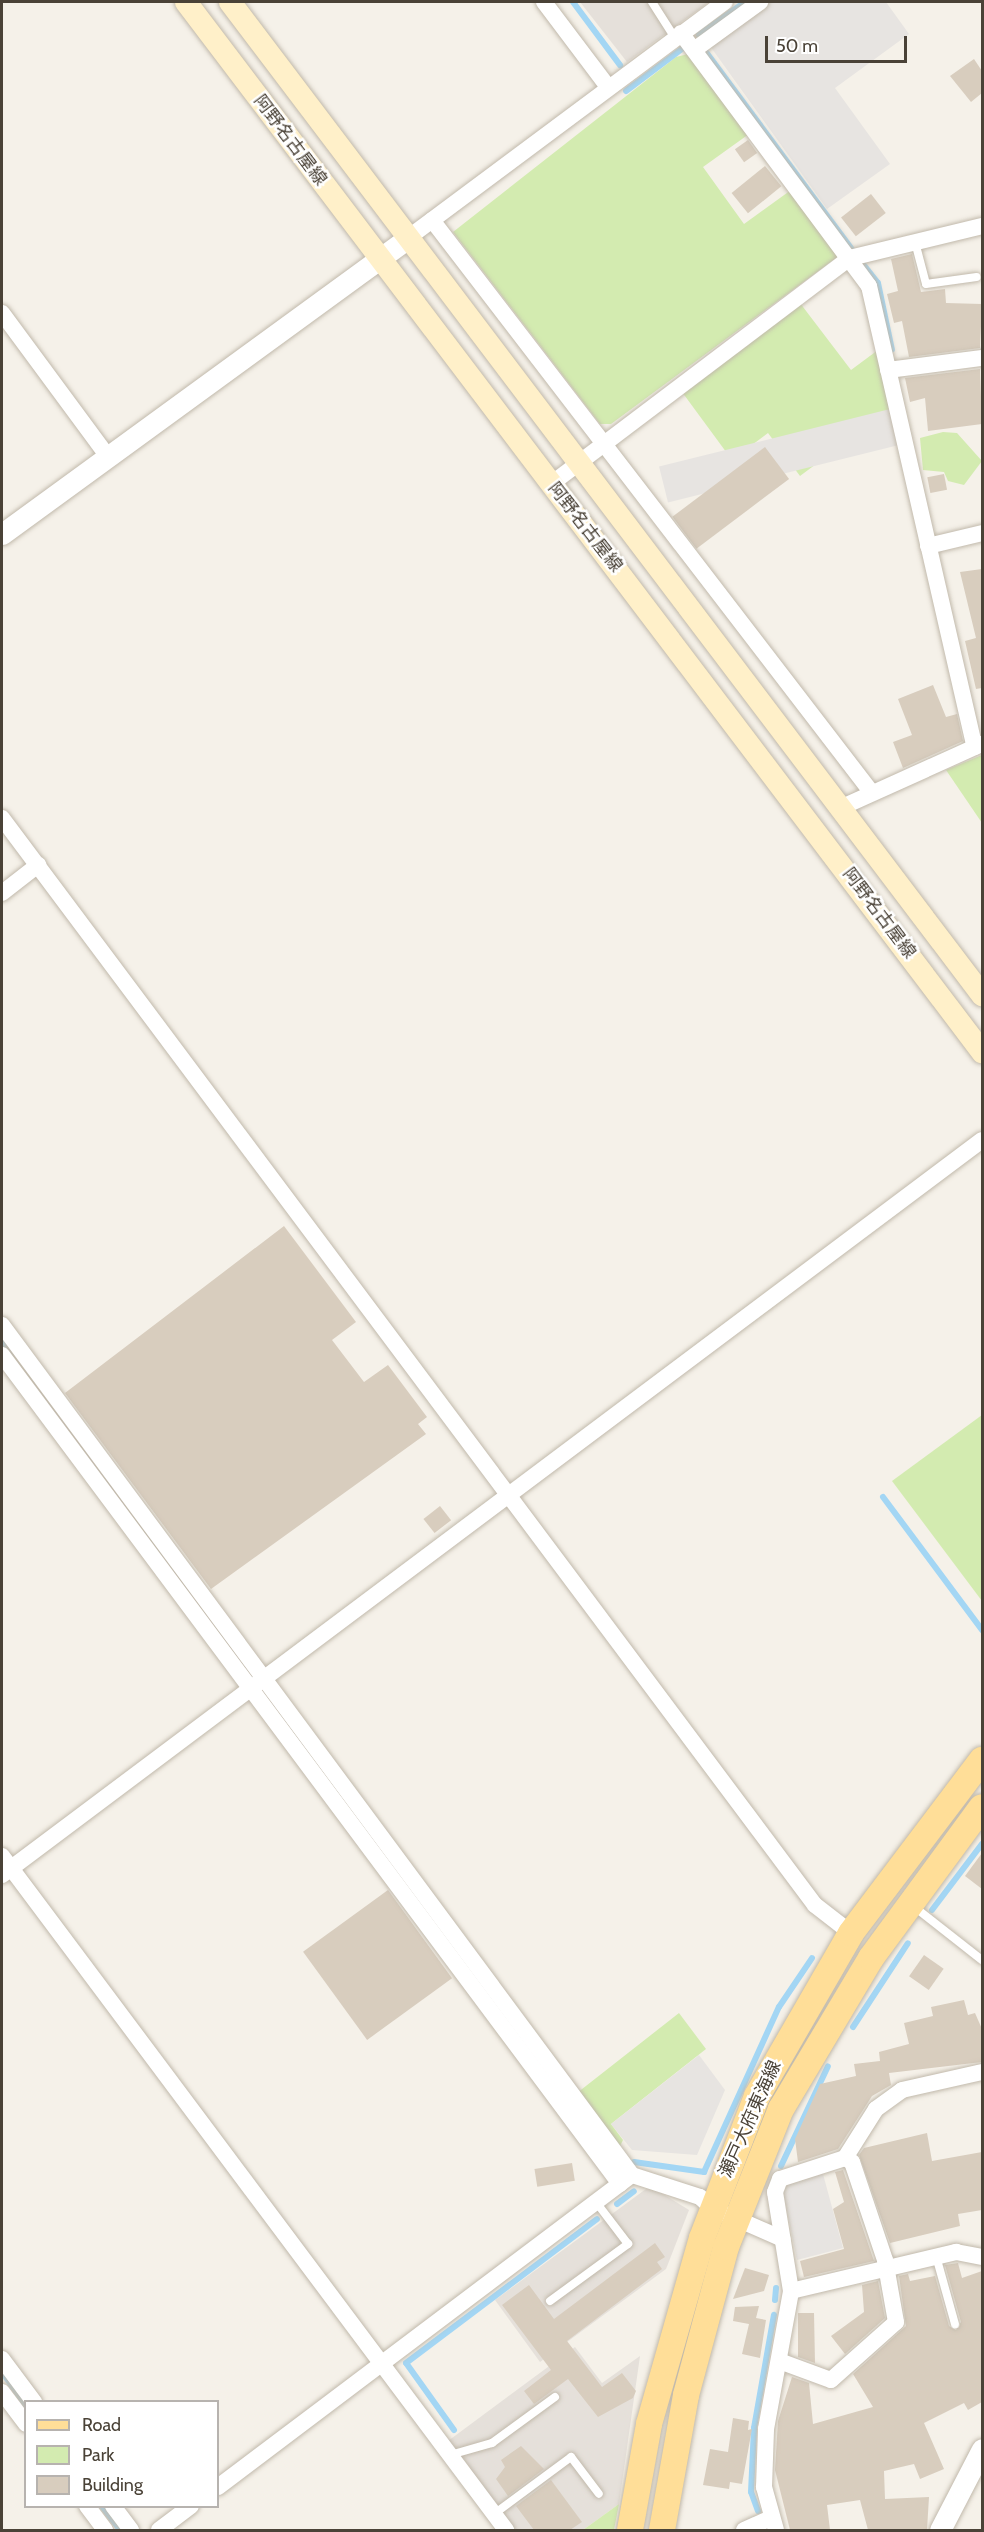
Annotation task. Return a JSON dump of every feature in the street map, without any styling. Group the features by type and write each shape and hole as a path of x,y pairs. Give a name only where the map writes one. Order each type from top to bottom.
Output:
{"main road":[{"name":"阿野名古屋線","path":"186,2 982,1052"},
{"name":"阿野名古屋線","path":"230,2 982,994"},
{"name":"瀬戸大府東海線","path":"630,2530 649,2424 712,2208 757,2096 850,1933 982,1760"},
{"name":"瀬戸大府東海線","path":"662,2530 687,2395 736,2220 781,2109 871,1958 981,1813"}],"street":[{"path":"544,2 608,87"},
{"path":"2,534 106,454 380,259 725,2"},
{"path":"694,50 760,2"},
{"path":"678,35 694,50 869,286 928,546 979,746 840,808"},
{"path":"432,220 602,446 872,793"},
{"path":"551,484 850,258 982,226"},
{"path":"2,313 106,454"},
{"path":"888,370 982,358"},
{"path":"928,546 982,533"},
{"path":"2,818 815,1905 850,1933"},
{"path":"2,892 38,865"},
{"path":"506,2530 5,1866 265,1679 507,1494 982,1140"},
{"path":"2,1325 265,1679 626,2179"},
{"path":"2,1355 251,1689 626,2179 689,2192 712,2208 783,2239"},
{"path":"744,2530 774,2524 764,2487 766,2429 782,2362 791,2291 775,2192 780,2179 845,2158 876,2109 902,2090 982,2072"},
{"path":"782,2362 831,2380 892,2329 886,2267 852,2162 845,2158"},
{"path":"219,2486 626,2179"},
{"path":"791,2291 936,2256 980,2253"},
{"path":"2,2359 33,2400"},
{"path":"2,2392 24,2421"},
{"path":"940,2530 977,2471 982,2449"},
{"path":"88,2508 105,2530"},
{"path":"114,2508 131,2530"},
{"path":"159,2530 188,2508"}],"lane":[{"path":"652,2 678,35"},
{"path":"915,242 926,284 978,277"},
{"path":"910,1904 982,1960"},
{"path":"550,2301 628,2244 596,2202"},
{"path":"936,2256 955,2324"},
{"path":"450,2455 492,2443 555,2397"},
{"path":"494,2514 571,2457 599,2494"}],"shaded area":[{"path":"580,2 709,2 627,62"},
{"path":"770,2 886,2 909,34 835,88 890,164 827,209 710,46"},
{"path":"890,409 899,445 668,502 659,467"},
{"path":"699,2055 725,2090 697,2155 632,2150 611,2124"},
{"path":"823,2174 843,2248 797,2260 783,2192 788,2183"},
{"path":"650,2186 689,2210 666,2269 540,2362 495,2300"},
{"path":"575,2347 602,2383 640,2356 619,2504 583,2530 514,2530 448,2441"}],"green space":[{"path":"688,54 749,134 703,167 744,224 791,190 840,255 611,424 600,424 453,232 676,57"},
{"path":"800,303 851,370 878,350 890,409 800,476 768,433 732,460 682,392"},
{"path":"943,432 957,433 982,461 964,485 948,481 944,472 923,470 920,438"},
{"path":"982,755 982,823 946,770"},
{"path":"982,1415 982,1601 892,1481"},
{"path":"679,2013 706,2049 611,2124 623,2140 620,2146 577,2093"},
{"path":"619,2504 614,2530 583,2530"}],"building":[{"path":"974,59 982,71 982,93 971,102 950,76"},
{"path":"748,140 757,153 744,162 735,149"},
{"path":"765,166 781,186 748,213 732,193"},
{"path":"871,194 886,213 856,236 841,217"},
{"path":"912,254 921,292 945,289 946,303 982,304 980,348 909,357 902,321 894,323 887,294 898,291 891,259"},
{"path":"980,369 982,424 928,431 925,398 910,402 905,378"},
{"path":"765,447 789,479 696,549 672,517"},
{"path":"944,474 947,490 930,493 927,477"},
{"path":"982,569 982,688 976,689 965,641 976,638 960,572"},
{"path":"933,685 946,717 957,714 963,741 903,768 893,742 912,735 898,699"},
{"path":"284,1226 356,1322 332,1340 364,1382 388,1365 427,1417 418,1424 426,1434 211,1589 65,1393"},
{"path":"440,1506 451,1520 435,1533 423,1519"},
{"path":"982,1853 982,1889 965,1876"},
{"path":"388,1890 452,1978 367,2040 303,1952"},
{"path":"924,1955 944,1969 929,1990 909,1976"},
{"path":"964,2000 968,2015 975,2013 982,2029 982,2062 889,2073 891,2085 872,2096 838,2149 798,2162 795,2139 820,2084 856,2076 854,2064 880,2061 879,2052 909,2044 904,2023 933,2016 931,2007"},
{"path":"927,2133 932,2161 982,2152 982,2210 958,2214 960,2226 890,2243 859,2155 864,2148"},
{"path":"572,2163 575,2181 537,2187 534,2169"},
{"path":"843,2170 874,2261 804,2277 800,2261 844,2249 833,2209 844,2202 835,2172"},
{"path":"655,2243 665,2257 657,2262 662,2269 567,2341 602,2387 622,2373 636,2391 633,2398 598,2417 568,2379 534,2404 524,2391 551,2370 502,2305 529,2285 554,2319"},
{"path":"958,2263 962,2278 982,2271 982,2402 968,2410 964,2403 924,2423 944,2469 920,2479 914,2464 884,2471 885,2499 929,2497 927,2530 868,2530 860,2500 827,2505 830,2530 790,2530 775,2470 778,2421 792,2377 809,2383 813,2424 873,2407 853,2374 906,2326 899,2276 908,2274 910,2281 935,2276 949,2326 956,2330 961,2322 945,2265"},
{"path":"745,2268 769,2275 764,2291 733,2299"},
{"path":"878,2281 885,2318 845,2354 831,2336 864,2312 862,2285"},
{"path":"759,2306 756,2318 766,2320 760,2358 742,2354 749,2324 733,2321 735,2307"},
{"path":"798,2313 814,2313 815,2363 798,2357"},
{"path":"733,2418 749,2421 748,2430 752,2429 742,2484 730,2482 729,2489 703,2485 710,2449 728,2452"},
{"path":"521,2446 544,2469 508,2496 496,2479 505,2467 501,2460"},
{"path":"551,2480 582,2522 570,2530 534,2530 516,2506"}],"waterway":[{"path":"573,2 620,65"},
{"path":"699,35 745,2"},
{"path":"626,91 682,49"},
{"path":"706,52 852,249"},
{"path":"863,264 878,283 892,350"},
{"path":"2,1341 12,1355"},
{"path":"883,1497 982,1630"},
{"path":"142,1529 249,1672"},
{"path":"932,1910 982,1844"},
{"path":"853,2027 908,1943"},
{"path":"634,2162 704,2172 779,2007 812,1958"},
{"path":"781,2166 828,2066"},
{"path":"617,2204 634,2191"},
{"path":"454,2430 406,2363 597,2219"},
{"path":"775,2300 776,2288"},
{"path":"758,2511 751,2492 754,2428 774,2315"},
{"path":"2,2372 24,2402"},
{"path":"104,2508 120,2530"}]}
